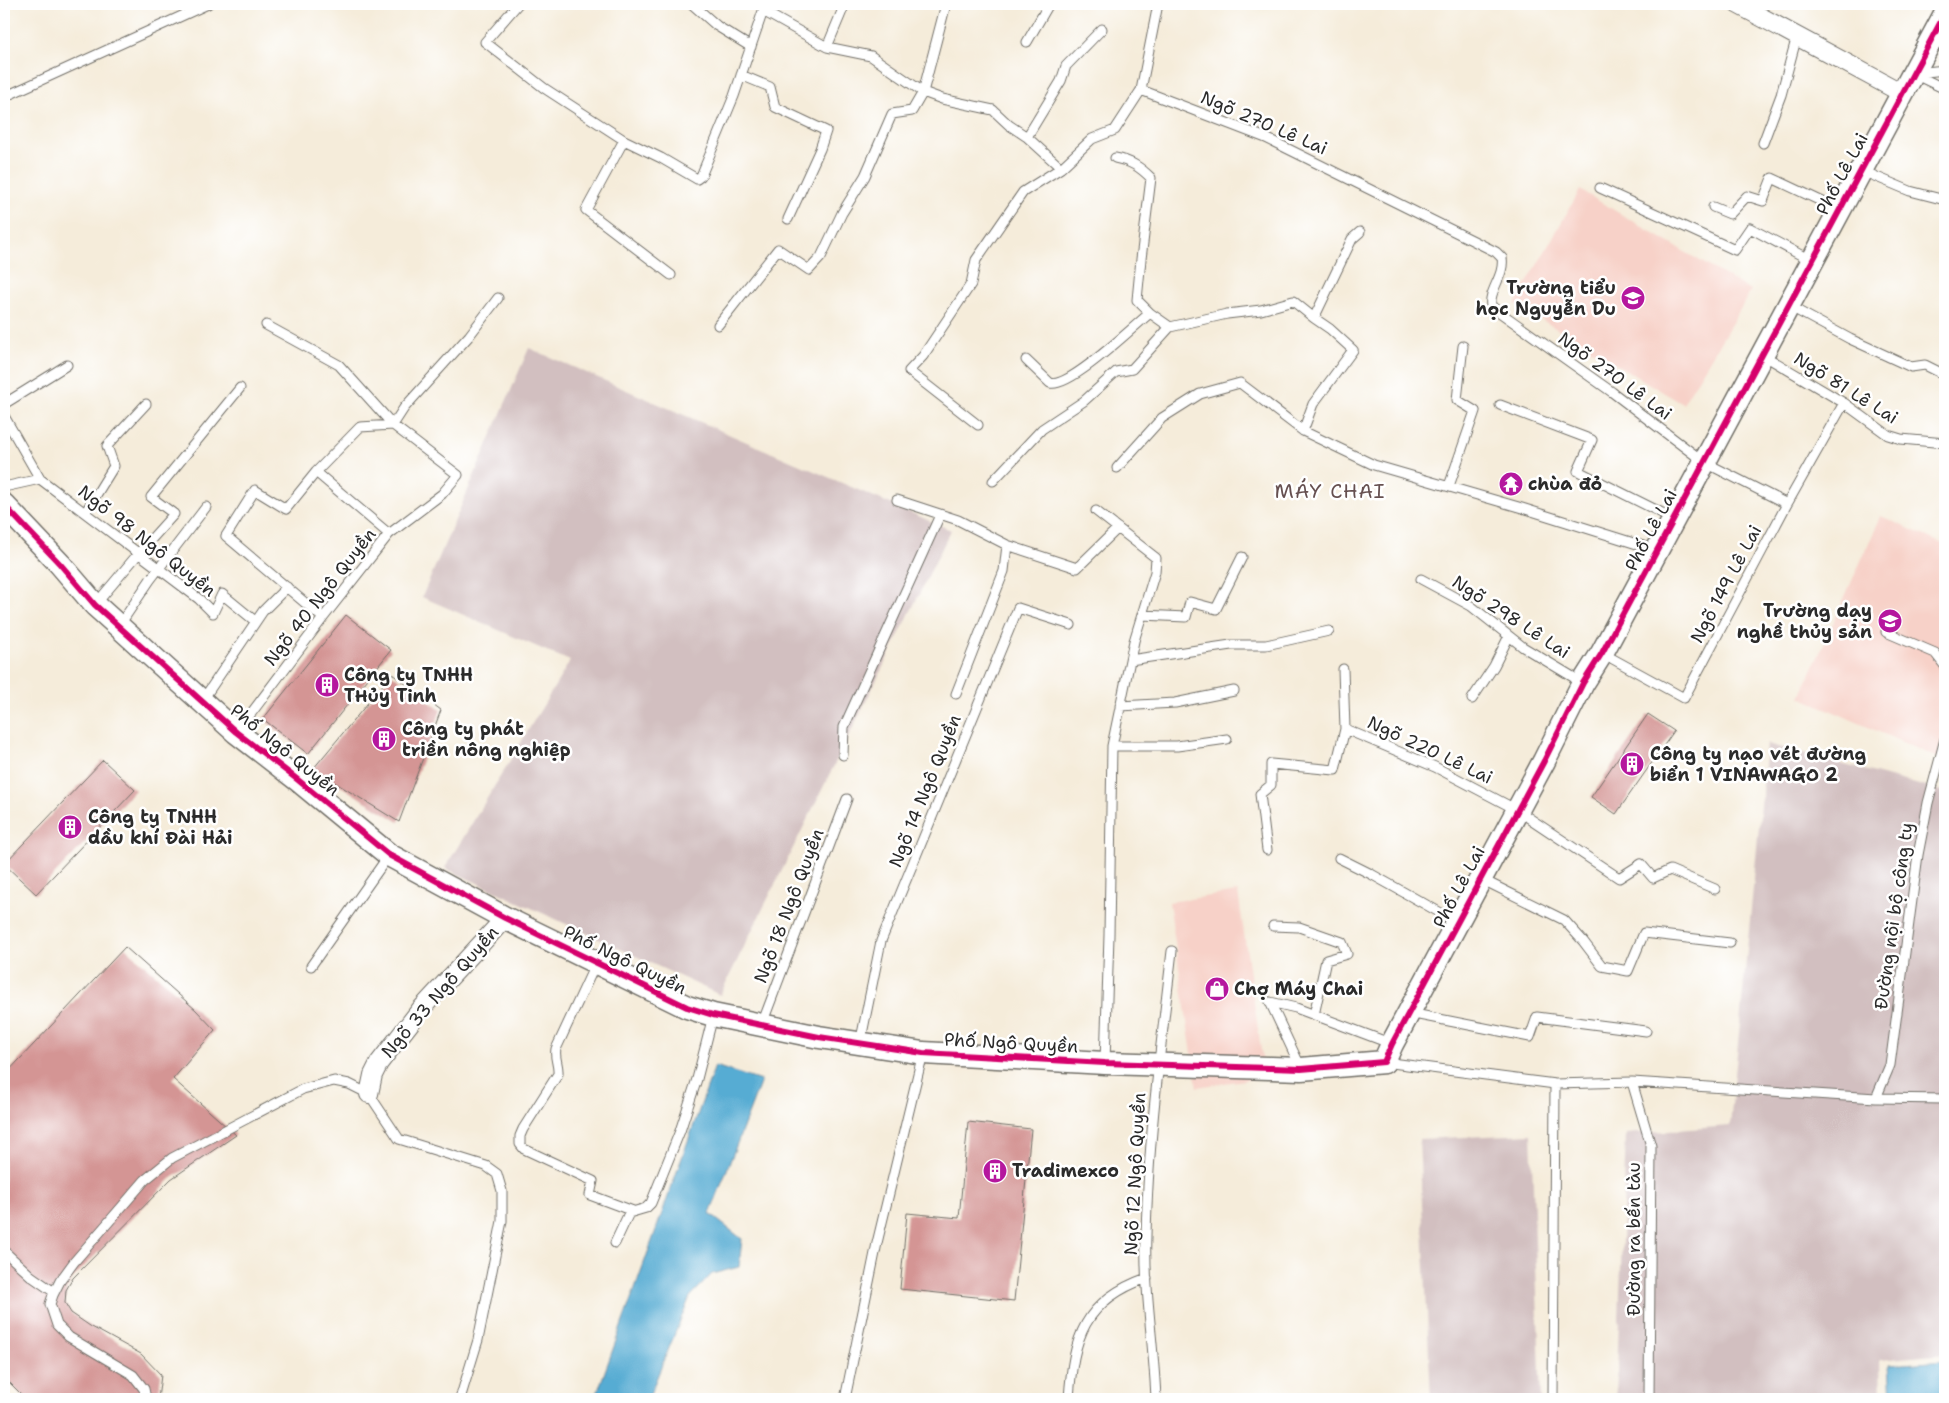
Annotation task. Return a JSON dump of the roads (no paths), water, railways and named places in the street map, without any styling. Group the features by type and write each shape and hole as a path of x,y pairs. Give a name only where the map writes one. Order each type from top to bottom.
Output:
{"street":[{"path":"1737,4 1902,93"},
{"name":"Phố Lê Lai","path":"1388,1053 1518,810 1583,683 1602,653 1945,14"},
{"name":"Phố Ngô Quyền","path":"4,505 60,564 95,605 236,732 389,855 505,918 687,1007 713,1016 860,1044 923,1053 1105,1063 1301,1069 1388,1053"},
{"name":"Ngõ 33 Ngô Quyền","path":"369,1094 373,1075 379,1063 422,1009 505,918"}],"lane":[{"path":"4,97 208,4"},
{"path":"518,4 485,42 544,88 624,140 662,158 696,178 700,178 717,138 741,76 764,7 827,47 871,56 923,92 942,99 993,110 1027,137 1061,168"},
{"path":"692,4 717,26 751,47"},
{"path":"827,47 845,4"},
{"path":"718,325 778,249 809,270 820,257 842,213 865,176 892,114 912,111 923,92 946,4"},
{"path":"1027,42 1049,4"},
{"path":"978,425 909,371 923,356 971,284 976,260 1023,192 1061,168 1092,139 1116,130 1140,90 1158,4"},
{"path":"1027,137 1061,81 1066,66 1102,29"},
{"path":"1763,142 1781,95 1797,36"},
{"path":"1913,73 1945,70"},
{"path":"1913,73 1945,89"},
{"path":"741,76 770,87 775,107 826,131 820,149 788,219"},
{"name":"Ngõ 270 Lê Lai","path":"1140,90 1266,138 1496,252 1502,258 1503,265 1499,281 1491,299 1491,306 1612,392 1704,462"},
{"path":"624,140 586,210 671,275"},
{"path":"1115,158 1138,166 1152,178 1140,259 1138,300 1150,313 1170,327"},
{"path":"1860,170 1910,191 1945,200"},
{"path":"1713,207 1730,214 1748,196 1763,201 1772,178 1840,210"},
{"path":"1600,188 1735,250 1750,228 1812,261"},
{"path":"1314,318 1352,239 1360,232"},
{"path":"393,425 404,408 469,336 498,298"},
{"path":"993,482 1042,429 1084,401 1116,372 1132,369 1170,327 1227,314 1261,310 1294,301 1353,350 1313,404 1303,431"},
{"path":"1789,306 1850,339 1911,367 1925,366 1945,375"},
{"path":"1026,360 1050,383 1060,383 1103,354 1150,313"},
{"path":"266,325 339,365 393,425"},
{"path":"1449,486 1475,411 1457,400 1463,346"},
{"name":"Ngõ 81 Lê Lai","path":"1763,355 1844,404 1888,435 1900,439 1945,443"},
{"path":"4,404 67,365"},
{"path":"1117,468 1162,418 1200,394 1240,383 1303,431 1374,465 1449,486 1656,550"},
{"path":"95,605 174,514 151,497 240,388"},
{"path":"85,513 114,466 107,446 146,404"},
{"name":"Ngõ 149 Lê Lai","path":"1602,653 1684,698 1787,504 1844,404"},
{"path":"1500,405 1592,440 1578,472 1674,519"},
{"path":"4,416 40,479 4,487"},
{"path":"322,618 226,536 255,490 286,509 316,472 360,427 393,425"},
{"name":"Ngõ 40 Ngô Quyền","path":"236,732 322,618 389,534 442,494 458,475 393,425"},
{"path":"1704,462 1787,504"},
{"path":"316,472 389,534"},
{"name":"Ngõ 98 Ngô Quyền","path":"40,479 198,599 213,613 222,594 255,621"},
{"path":"897,500 958,520 1007,545 1077,568 1118,528"},
{"path":"119,626 158,569 206,507"},
{"path":"1096,511 1156,558 1155,572 1130,660 1112,746 1110,935 1105,1063"},
{"path":"843,755 844,727 940,515"},
{"path":"956,694 1004,571 1007,545"},
{"path":"1142,615 1186,617 1190,602 1216,609 1242,557"},
{"name":"Ngõ 298 Lê Lai","path":"1421,579 1471,606 1508,636 1583,683"},
{"path":"202,701 255,621 287,587"},
{"name":"Ngõ 14 Ngô Quyền","path":"860,1044 882,941 1018,608 1070,625"},
{"path":"1130,660 1232,645 1266,645 1329,631"},
{"path":"1886,632 1935,653 1945,666"},
{"path":"1472,699 1494,666 1508,636"},
{"path":"1344,669 1345,729"},
{"path":"1120,706 1175,703 1234,691"},
{"name":"Ngõ 220 Lê Lai","path":"1267,850 1260,794 1271,785 1271,764 1335,770 1345,729 1435,767 1518,810 1619,878 1641,864 1653,878 1670,870 1715,888"},
{"path":"1112,746 1177,746 1227,739"},
{"name":"Đường nội bộ công ty","path":"1876,1098 1890,1065 1918,855 1928,803 1945,739"},
{"name":"Ngõ 18 Ngô Quyền","path":"762,1024 847,799"},
{"path":"311,966 389,855"},
{"path":"1339,858 1457,923"},
{"path":"1481,879 1564,920 1602,966 1628,972 1644,933 1730,944"},
{"path":"1273,926 1299,927 1342,942 1347,954 1326,960 1314,1016"},
{"name":"Ngõ 12 Ngô Quyền","path":"1156,1399 1147,1278 1146,1236 1158,1065 1172,952"},
{"path":"596,964 555,1051 558,1074 520,1136 520,1144 524,1148 593,1182 590,1195 633,1211"},
{"path":"1301,1069 1270,1002 1296,1008 1388,1053 1555,1084 1632,1082 1876,1098 1945,1099"},
{"path":"1409,1013 1530,1037 1537,1017 1646,1031"},
{"path":"615,1243 628,1215 633,1211 646,1208 651,1203 680,1131 697,1079 713,1016"},
{"path":"845,1399 877,1243 923,1053"},
{"path":"146,1399 144,1389 133,1375 68,1337 57,1325 50,1304 54,1292 74,1262 145,1180 172,1158 304,1088 334,1081 349,1084 369,1094 399,1139 486,1166 497,1174 502,1191 502,1221 478,1340 460,1399"},
{"name":"Đường ra bến tàu","path":"1632,1082 1651,1146 1649,1399"},
{"path":"1553,1399 1555,1084"},
{"path":"4,1252 31,1276 54,1292"},
{"path":"1069,1399 1077,1340 1084,1325 1096,1309 1114,1294 1127,1286 1147,1278"}],"water":[{"path":"715,1066 761,1081 710,1214 742,1239 739,1267 712,1274 690,1297 648,1399 595,1399"},
{"path":"1945,1361 1945,1399 1892,1399 1890,1365"}],"place":[{"name":"Trường tiểu học Nguyễn Du","path":"1633,298"},
{"name":"chùa đỏ","path":"1511,484"},
{"name":"Trường dạy nghề thủy sản","path":"1890,621"},
{"name":"Công ty TNHH THủy Tinh","path":"327,685"},
{"name":"Công ty phát triền nông nghiệp","path":"384,739"},
{"name":"Công ty nạo vét đường biển 1 VINAWAGO 2","path":"1632,764"},
{"name":"Công ty TNHH dầu khí Đài Hải","path":"70,827"},
{"name":"Chợ Máy Chai","path":"1217,989"},
{"name":"Tradimexco","path":"995,1171"}],"district":[{"name":"MÁY CHAI","path":"1330,491"}]}
